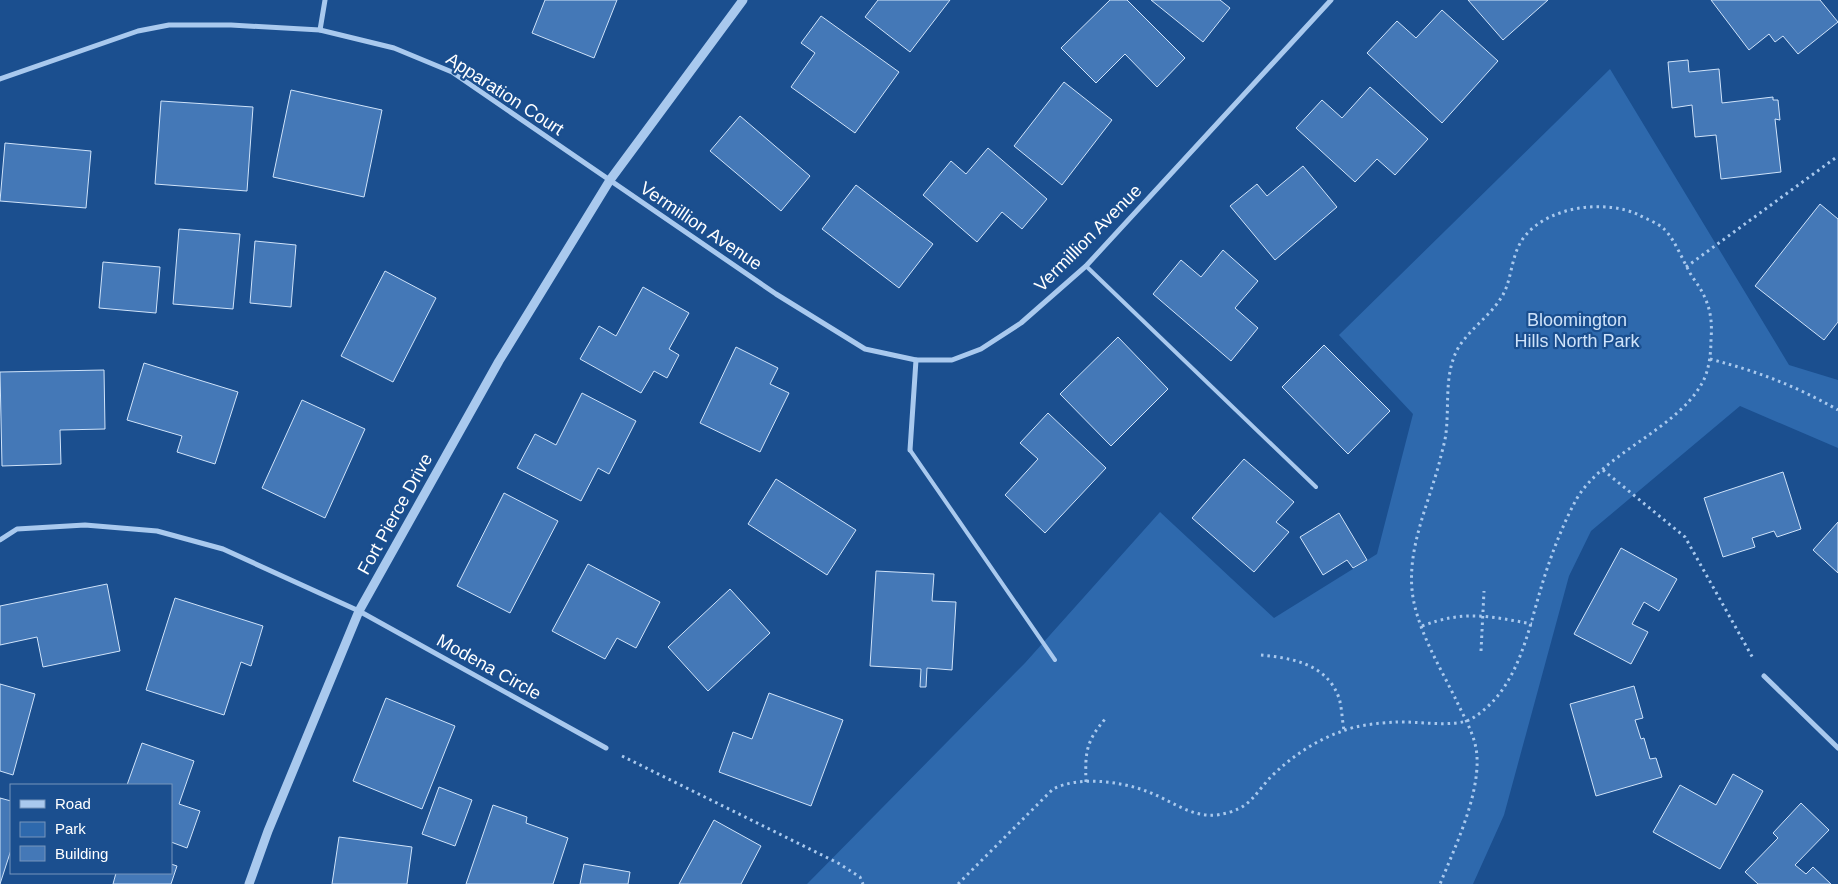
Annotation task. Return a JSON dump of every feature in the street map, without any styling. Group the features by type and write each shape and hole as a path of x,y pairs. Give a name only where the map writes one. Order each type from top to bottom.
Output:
{"street":[{"path":"320,30 325,0"},
{"name":"Fort Pierce Drive","path":"249,884 268,831 359,611 499,361 610,180 742,0"},
{"name":"Vermillion Avenue","path":"610,180 776,294 866,349 916,360 952,360 980,349 1021,323 1086,266 1331,0"},
{"name":"Apparation Court","path":"0,79 138,31 169,25 231,25 320,30 394,48 452,72 610,180"},
{"path":"910,450 916,360"},
{"name":"Modena Circle","path":"0,540 18,529 75,525 157,531 223,549 359,611 606,748"},
{"path":"1764,676 1838,748"}],"lane":[{"path":"1086,266 1316,487"},
{"path":"910,450 1055,660"}],"path":[{"path":"1686,267 1838,156"},
{"path":"958,884 1053,789 1066,783 1086,782 1127,786 1147,791 1199,814 1216,815 1243,807 1258,794 1270,776 1289,760 1344,730 1396,722 1466,722 1504,690 1532,624 1542,586 1563,527 1580,494 1603,470 1679,410 1702,384 1710,359 1713,314 1700,287 1665,230 1628,210 1604,208 1569,210 1543,222 1524,236 1515,256 1506,292 1464,340 1453,358 1448,390 1446,437 1412,559 1412,593 1422,626 1466,722 1474,737 1477,759 1475,780 1460,837 1440,884"},
{"path":"1710,359 1760,372 1805,392 1838,410"},
{"path":"1603,470 1685,537 1764,676"},
{"path":"1481,651 1484,591"},
{"path":"1422,626 1445,617 1483,615 1532,624"},
{"path":"1261,655 1293,658 1322,673 1339,698 1344,730"},
{"path":"1086,782 1086,758 1092,733 1106,718"},
{"path":"606,748 838,864 860,877 863,884"}],"green space":[{"name":"Bloomington Hills North Park","path":"1610,69 1789,365 1838,380 1838,448 1740,406 1591,531 1569,576 1504,815 1473,884 807,884 1025,663 1160,512 1274,618 1377,554 1413,414 1339,335"}],"building":[{"path":"545,0 617,0 594,58 532,33"},
{"path":"878,0 950,0 910,52 865,17"},
{"path":"1110,0 1127,0 1185,58 1157,87 1125,54 1096,83 1061,48"},
{"path":"1151,0 1220,0 1230,8 1203,42"},
{"path":"1468,0 1548,0 1503,40"},
{"path":"1711,0 1820,0 1838,22 1798,54 1783,36 1775,42 1769,34 1749,50"},
{"path":"1442,10 1498,61 1442,123 1367,53 1397,21 1416,38"},
{"path":"821,16 899,72 855,133 791,87 815,53 801,43"},
{"path":"1688,60 1689,72 1719,69 1722,103 1773,97 1773,100 1778,100 1780,120 1775,119 1781,172 1721,179 1716,135 1695,137 1692,105 1672,108 1668,62"},
{"path":"1064,82 1112,120 1062,185 1014,146"},
{"path":"1370,87 1428,139 1395,175 1377,159 1355,182 1296,128 1322,100 1342,118"},
{"path":"291,90 382,110 364,197 273,177"},
{"path":"161,101 253,107 247,191 155,184"},
{"path":"740,116 810,176 781,211 710,151"},
{"path":"5,143 91,151 86,208 0,201"},
{"path":"988,148 1047,199 1022,229 1002,212 977,242 923,195 951,161 966,174"},
{"path":"1303,166 1337,207 1275,260 1230,206 1257,184 1267,196"},
{"path":"856,185 933,244 899,288 822,229"},
{"path":"1820,204 1838,219 1838,322 1824,340 1755,286"},
{"path":"179,229 240,234 233,309 173,304"},
{"path":"255,241 296,245 291,307 250,303"},
{"path":"1223,250 1258,281 1235,308 1258,328 1231,361 1153,294 1181,260 1201,277"},
{"path":"103,262 160,267 156,313 99,308"},
{"path":"385,271 436,298 393,382 341,356"},
{"path":"643,287 689,313 669,349 679,355 667,378 654,371 641,393 580,359 599,326 616,336"},
{"path":"1118,337 1168,389 1111,446 1060,394"},
{"path":"1324,345 1390,411 1348,454 1282,387"},
{"path":"736,347 778,368 770,384 789,393 760,452 700,423"},
{"path":"144,363 238,392 215,464 177,452 182,436 127,420"},
{"path":"104,370 105,429 60,430 61,464 2,466 0,372"},
{"path":"582,393 636,421 609,474 598,468 581,501 517,468 535,434 556,445"},
{"path":"302,400 365,429 325,518 262,488"},
{"path":"1048,413 1106,468 1045,533 1005,495 1038,459 1020,443"},
{"path":"1244,459 1294,502 1276,522 1289,532 1254,572 1192,518"},
{"path":"1783,472 1801,529 1777,537 1774,531 1752,538 1755,547 1723,557 1704,498"},
{"path":"776,479 856,530 827,575 748,524"},
{"path":"504,493 558,521 510,613 457,586"},
{"path":"1339,513 1367,560 1353,568 1347,560 1323,575 1300,537"},
{"path":"1838,522 1838,573 1813,550"},
{"path":"1621,548 1677,579 1659,611 1644,602 1632,624 1648,632 1631,664 1574,634"},
{"path":"588,564 660,602 636,648 617,638 605,659 552,631"},
{"path":"876,571 934,574 932,601 956,602 952,670 927,668 926,687 920,687 921,669 870,666"},
{"path":"107,584 120,651 43,667 37,637 0,645 0,606"},
{"path":"730,589 770,633 708,691 668,647"},
{"path":"175,598 263,626 251,666 241,662 224,715 146,690"},
{"path":"0,684 35,694 13,775 0,771"},
{"path":"1634,686 1643,718 1635,720 1641,739 1644,738 1650,759 1656,758 1662,777 1596,796 1570,704"},
{"path":"769,693 843,720 811,806 719,772 733,732 752,739"},
{"path":"386,698 455,726 422,809 353,781"},
{"path":"142,743 194,761 179,804 200,811 187,848 172,842 172,784 127,784"},
{"path":"1733,774 1763,791 1720,869 1653,832 1680,785 1716,805"},
{"path":"439,787 472,800 455,846 422,834"},
{"path":"0,798 10,801 10,853 0,884"},
{"path":"1801,803 1829,830 1795,865 1806,874 1813,867 1831,884 1758,884 1745,872 1778,838 1773,833"},
{"path":"493,805 527,817 526,823 568,838 553,884 466,884"},
{"path":"714,820 761,846 741,884 679,884"},
{"path":"339,837 412,847 407,884 332,884"},
{"path":"172,864 177,866 171,884 113,884 116,874 172,874"},
{"path":"584,864 630,872 628,884 580,884"}]}
